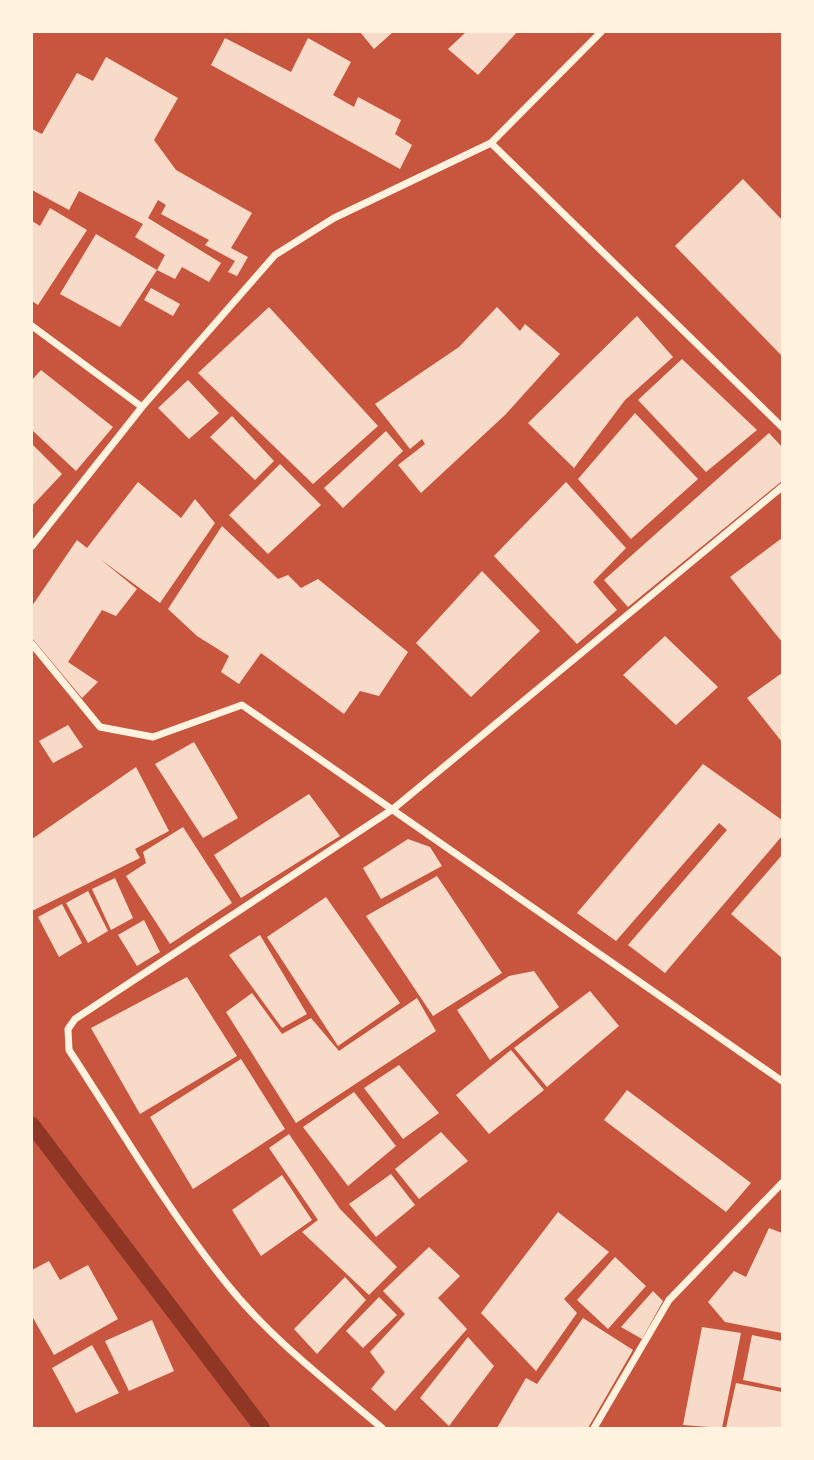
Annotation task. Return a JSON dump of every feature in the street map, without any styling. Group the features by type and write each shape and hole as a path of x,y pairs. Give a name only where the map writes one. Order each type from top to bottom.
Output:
{"street":[{"path":"32,546 142,407 275,255 334,218 491,143 601,32"},
{"path":"491,143 782,427"},
{"path":"32,326 142,407"},
{"path":"382,1429 282,1343 228,1285 69,1050 67,1037 75,1019 393,809 782,487"},
{"path":"32,644 100,727 153,737 242,705 782,1081"},
{"path":"593,1429 669,1300 782,1183"}],"building":[{"path":"360,32 393,32 374,49"},
{"path":"466,32 517,32 478,75 448,49"},
{"path":"225,38 291,72 308,38 351,62 333,95 354,107 358,97 401,120 395,134 412,145 400,169 211,65"},
{"path":"106,57 178,98 154,140 176,170 252,213 231,248 248,257 237,276 228,272 235,261 205,245 209,240 161,214 166,205 158,200 148,218 221,263 209,282 182,267 175,279 157,270 165,255 135,237 143,224 79,191 69,210 32,190 32,129 42,134 77,73 93,81"},
{"path":"743,179 782,220 782,356 675,246"},
{"path":"50,208 87,230 38,305 32,301 32,221 40,226"},
{"path":"96,234 157,270 120,327 60,294"},
{"path":"151,288 180,304 173,316 144,300"},
{"path":"269,307 378,426 313,484 198,373"},
{"path":"497,307 520,331 525,324 560,354 505,415 421,493 398,465 425,444 422,439 410,449 375,404 459,347"},
{"path":"637,316 673,357 625,400 574,468 528,423"},
{"path":"682,359 757,430 706,472 638,400"},
{"path":"41,370 113,427 76,471 32,430 32,380"},
{"path":"188,380 219,413 189,439 158,408"},
{"path":"635,413 698,479 631,539 578,479"},
{"path":"232,416 274,461 255,480 210,437"},
{"path":"386,431 403,451 343,508 324,488"},
{"path":"769,433 782,447 782,481 628,607 604,580"},
{"path":"32,444 62,474 32,506"},
{"path":"280,464 321,505 268,554 229,515"},
{"path":"138,482 181,518 195,499 215,523 160,603 100,559 137,589 116,616 102,610 68,662 98,682 82,698 32,638 32,606 77,540 87,548"},
{"path":"566,482 626,548 593,582 617,610 577,644 494,556"},
{"path":"222,526 278,579 288,575 301,588 318,579 408,652 379,696 360,691 344,714 261,653 239,684 221,672 229,656 197,636 168,609"},
{"path":"782,538 782,642 730,577"},
{"path":"482,571 540,631 471,697 416,643"},
{"path":"665,636 718,687 676,725 623,675"},
{"path":"782,673 782,742 747,698"},
{"path":"68,725 83,747 53,763 39,741"},
{"path":"194,742 238,818 203,838 155,764"},
{"path":"703,764 782,820 782,836 665,973 628,945 727,830 719,823 616,941 577,913"},
{"path":"136,767 169,831 135,849 140,858 32,911 32,839"},
{"path":"309,794 340,836 241,898 214,855"},
{"path":"183,827 232,903 170,944 126,876 146,863 143,852"},
{"path":"408,839 430,847 442,866 381,899 363,868"},
{"path":"782,855 782,958 731,914"},
{"path":"437,876 502,973 433,1016 366,916"},
{"path":"115,878 133,918 111,930 92,889"},
{"path":"88,891 108,931 88,943 66,903"},
{"path":"326,897 400,1003 338,1046 267,937"},
{"path":"62,904 82,943 59,957 38,917"},
{"path":"144,920 160,952 137,966 118,935"},
{"path":"260,935 307,1014 282,1028 229,955"},
{"path":"534,971 559,1007 490,1060 457,1010 509,976"},
{"path":"187,977 237,1056 140,1114 91,1028"},
{"path":"590,991 619,1026 547,1087 514,1048"},
{"path":"252,993 282,1034 311,1018 339,1051 417,998 436,1031 296,1123 226,1012"},
{"path":"511,1050 544,1090 489,1134 456,1095"},
{"path":"241,1059 285,1129 193,1189 150,1117"},
{"path":"399,1065 439,1113 403,1139 364,1088"},
{"path":"627,1090 751,1183 726,1212 604,1120"},
{"path":"354,1092 396,1146 348,1186 303,1127"},
{"path":"441,1132 468,1161 419,1199 395,1169"},
{"path":"289,1134 340,1209 397,1267 369,1295 302,1232 318,1220 269,1148"},
{"path":"391,1174 415,1205 376,1237 349,1204"},
{"path":"282,1175 312,1220 261,1256 232,1210"},
{"path":"558,1212 609,1252 564,1299 577,1313 536,1371 481,1313"},
{"path":"769,1228 782,1233 782,1333 725,1322 708,1302 734,1271 746,1277"},
{"path":"429,1247 460,1276 438,1298 467,1329 395,1411 371,1389 385,1372 370,1352 405,1314 383,1291"},
{"path":"615,1257 646,1286 608,1329 577,1300"},
{"path":"49,1261 60,1280 88,1265 118,1319 54,1355 32,1316 32,1270"},
{"path":"345,1277 366,1300 317,1354 294,1329"},
{"path":"653,1291 663,1301 642,1339 621,1327"},
{"path":"379,1297 397,1315 363,1348 346,1331"},
{"path":"583,1318 633,1350 588,1428 497,1428 526,1378 537,1384"},
{"path":"152,1320 174,1371 129,1391 105,1341"},
{"path":"702,1327 741,1333 722,1428 683,1425"},
{"path":"752,1335 782,1341 782,1388 743,1380"},
{"path":"468,1337 494,1366 449,1426 420,1398"},
{"path":"92,1345 119,1393 76,1413 52,1368"},
{"path":"736,1383 782,1392 782,1428 726,1428"}],"waterway":[{"path":"32,1125 262,1428"}]}
